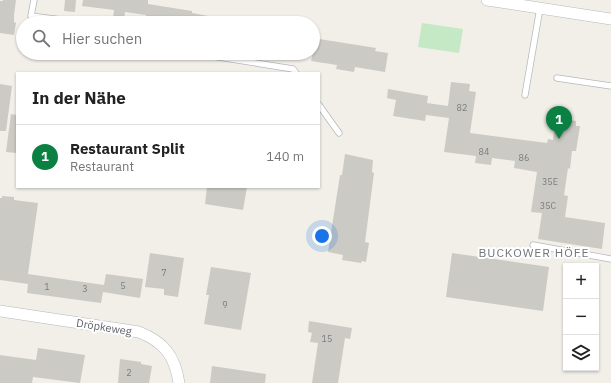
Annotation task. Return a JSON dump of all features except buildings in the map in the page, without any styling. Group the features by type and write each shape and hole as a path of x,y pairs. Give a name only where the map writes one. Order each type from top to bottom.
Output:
{"street":[{"path":"487,0 611,18"},
{"name":"Dröpkeweg","path":"0,311 138,332 148,336 164,347 172,358 176,366 179,383"}],"lane":[{"path":"31,16 34,0"},
{"path":"525,95 540,8"},
{"path":"240,60 293,68 295,72"},
{"path":"557,78 611,86"},
{"path":"320,106 339,133"},
{"path":"533,245 611,259"}],"green space":[{"path":"422,23 463,29 459,53 418,47"}],"place":[{"name":"Restaurant Split","path":"559,139"}],"district":[{"name":"BUCKOWER HÖFE","path":"534,253"}]}
